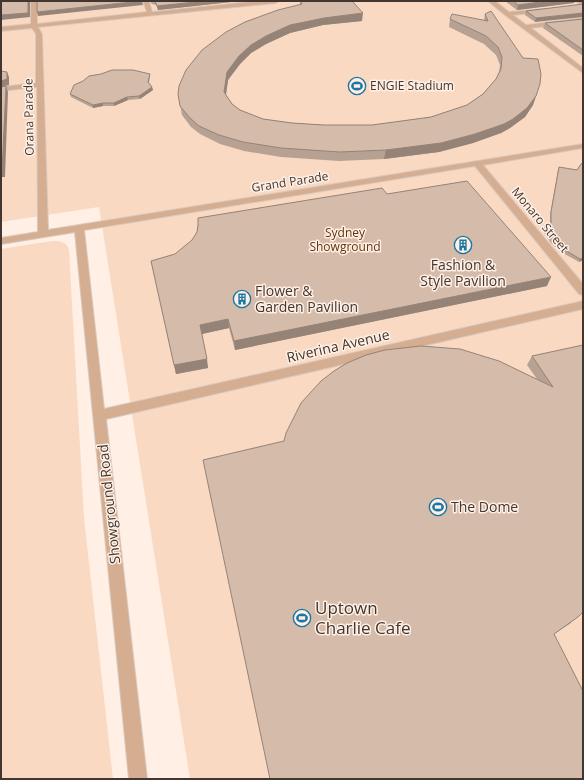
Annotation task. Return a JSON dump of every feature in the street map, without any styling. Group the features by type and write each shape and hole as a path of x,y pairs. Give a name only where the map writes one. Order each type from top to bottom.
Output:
{"street":[{"name":"Orana Parade","path":"34,1 34,26 39,34 43,234"},
{"path":"146,1 150,14"},
{"path":"1,29 276,1"},
{"path":"490,1 583,71"},
{"path":"576,3 583,4"},
{"path":"507,14 545,9"},
{"path":"526,27 583,20"},
{"path":"575,65 583,64"},
{"path":"1,89 40,85"},
{"name":"Grand Parade","path":"1,241 583,146"},
{"name":"Monaro Street","path":"478,164 583,291"},
{"name":"Showground Road","path":"79,229 138,779"},
{"name":"Riverina Avenue","path":"100,415 583,305"}],"green space":[{"name":"Sydney Showground","path":"1,1 583,1 583,779 190,779 99,207 1,222"},
{"path":"52,241 63,242 69,250 84,518 113,779 1,779 1,249"}],"building":[{"path":"1,1 28,1 28,13 1,15"},
{"path":"37,1 142,1 37,12"},
{"path":"155,1 205,1 157,6"},
{"path":"300,1 352,1 363,13 324,18 290,25 251,45 239,56 227,72 224,92 232,104 240,110 263,119 292,123 372,125 431,117 467,105 483,94 496,79 501,69 502,57 498,47 486,36 450,19 452,14 488,21 485,14 491,11 523,58 538,59 541,74 540,84 536,96 527,108 504,124 475,134 441,143 386,150 340,152 281,148 243,142 219,135 199,126 180,106 178,94 179,86 186,70 202,50 226,32 245,22 278,10 302,4"},
{"path":"513,1 548,1 518,5"},
{"path":"583,4 583,13 536,18 526,11"},
{"path":"583,19 583,50 545,23"},
{"path":"112,70 133,70 150,74 148,82 152,87 139,96 127,97 114,103 93,105 70,94 74,85 83,81 89,76"},
{"path":"1,71 7,72 7,79 1,81"},
{"path":"6,86 2,171 1,171 1,87"},
{"path":"583,163 583,258 580,259 565,250 553,239 544,227 551,227 551,212 559,167 577,170"},
{"path":"467,181 551,277 234,341 228,319 200,325 207,359 174,365 151,261 175,254 192,240 197,232 198,218 382,188 387,194"},
{"path":"583,345 583,612 554,634 583,691 583,779 270,779 203,460 284,441 286,433 301,403 321,381 347,363 366,355 385,350 421,346 460,349 499,361 553,387 532,356"}],"place":[{"name":"ENGIE Stadium","path":"357,86"},
{"name":"Fashion & Style Pavilion","path":"463,245"},
{"name":"Flower & Garden Pavilion","path":"242,299"},
{"name":"The Dome","path":"438,507"},
{"name":"Uptown Charlie Cafe","path":"302,618"}]}
